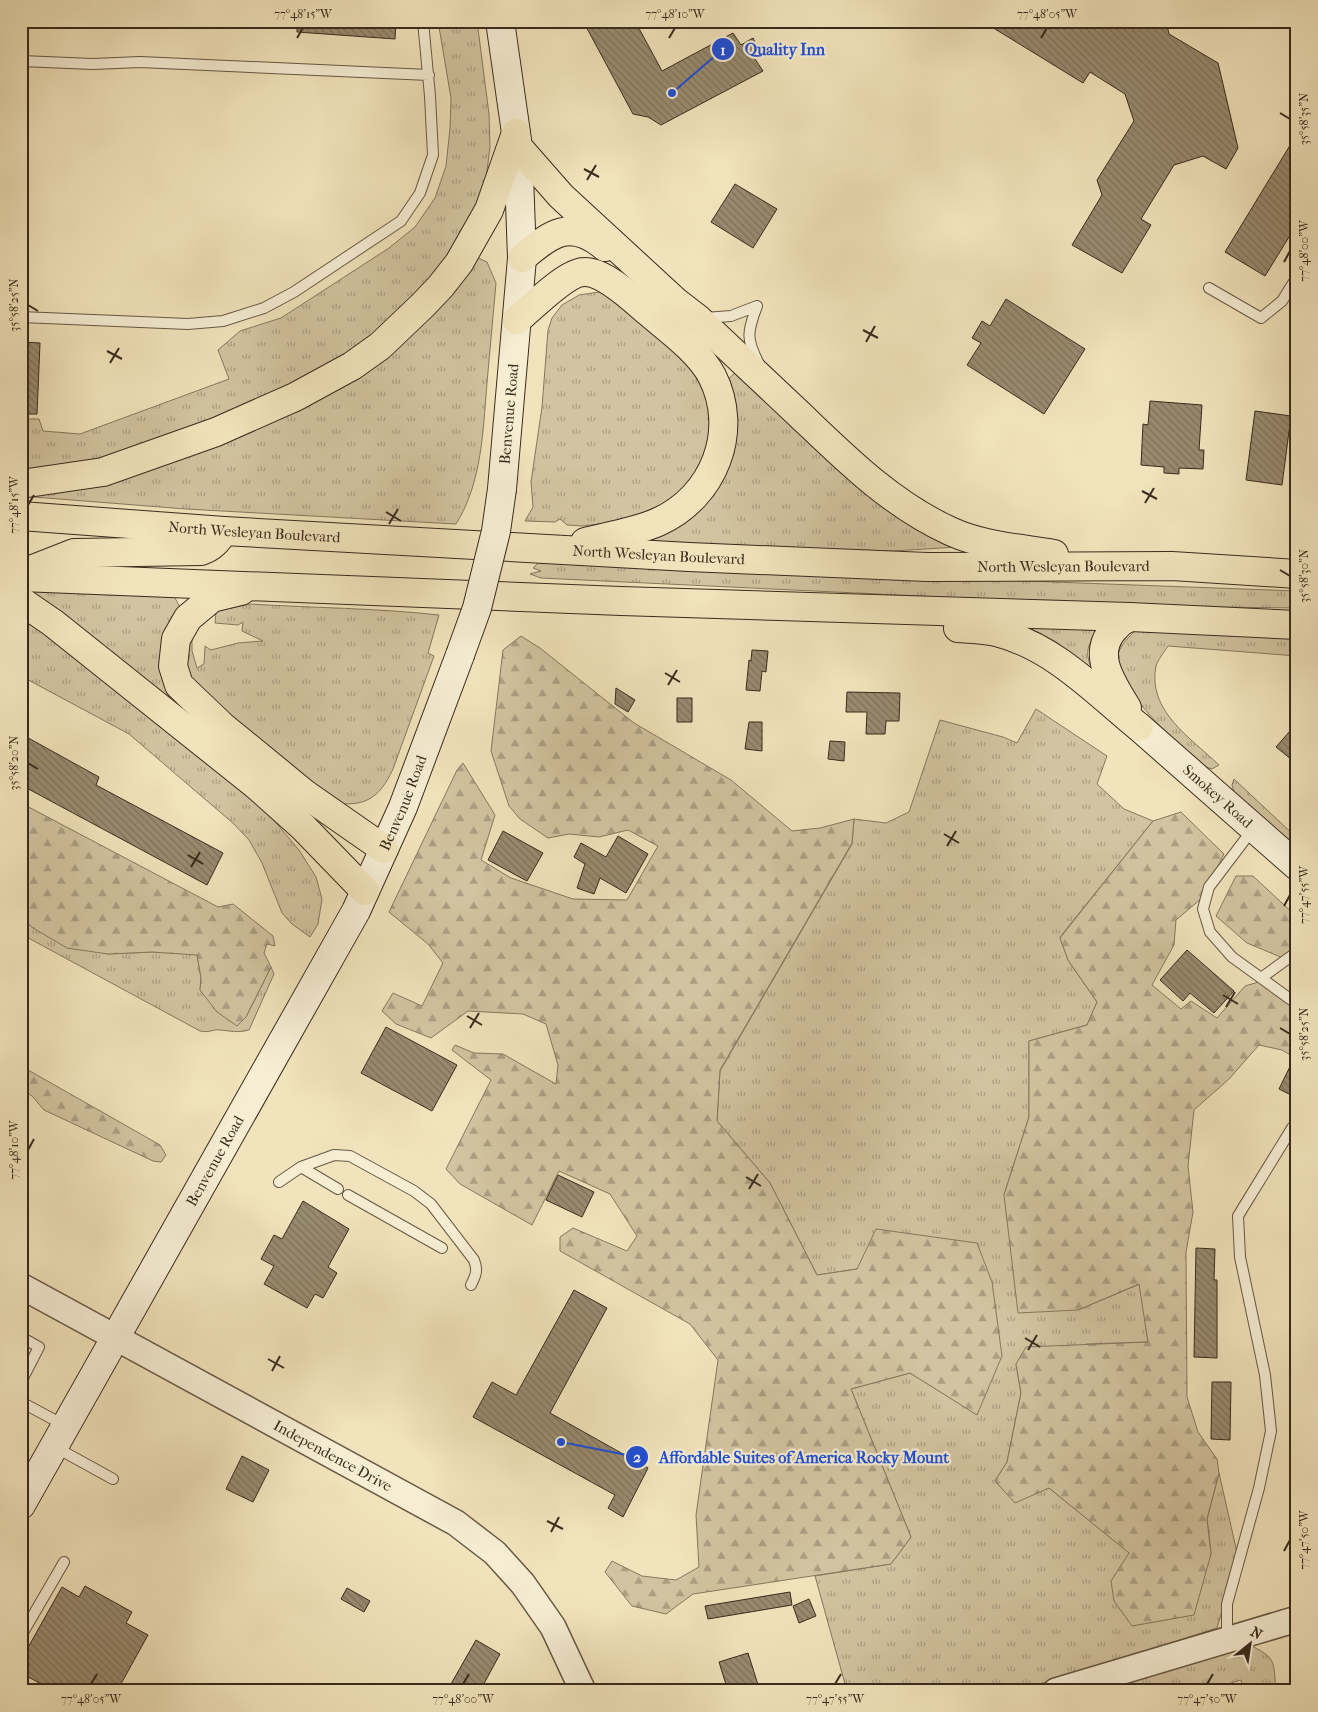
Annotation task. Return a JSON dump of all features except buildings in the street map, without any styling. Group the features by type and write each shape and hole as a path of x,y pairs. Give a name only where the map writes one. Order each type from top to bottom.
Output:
{"highway":[{"path":"517,140 561,196 697,318 874,484 907,508 951,532 987,543 1144,567"},
{"path":"21,484 102,472 208,435 295,397 352,366 380,346 423,305 459,263 489,210 517,140"},
{"path":"522,258 544,239 558,232 576,232 594,238 640,278 676,301"},
{"path":"517,320 564,280 584,272 600,276 620,288 678,337 698,358 711,374 719,393 723,410 723,434 718,460 704,484 682,507 658,522 626,532 558,548"},
{"name":"North Wesleyan Boulevard","path":"21,516 224,531 927,567 1188,567 1297,574"},
{"path":"21,575 74,553 201,551 210,548 224,531"},
{"path":"21,575 621,601 1130,617 1297,625"},
{"path":"307,588 267,588 241,591 212,598 188,618 176,639 173,666 179,685 222,726 305,794 384,849"},
{"path":"21,602 53,623 256,785 303,827 366,891"},
{"path":"795,606 995,632 1019,640 1046,652 1064,665 1138,727"},
{"path":"1130,617 1116,626 1106,640 1103,655 1106,673 1138,727"}],"main road":[{"name":"Benvenue Road","path":"21,1505 352,919 404,808 477,608 496,531 502,489 522,258 517,140 500,21"},
{"name":"Smokey Road","path":"1138,727 1297,866"}],"street":[{"name":"Independence Drive","path":"21,1286 456,1523 495,1553 523,1584 553,1627 583,1691"},
{"path":"1056,1691 1297,1619"}],"lane":[{"path":"21,317 188,324 223,321 264,308 294,292 401,221 420,193 432,155 429,75 423,21"},
{"path":"21,61 94,64 140,62 429,75"},
{"path":"1210,288 1261,318 1282,301 1297,276"},
{"path":"697,318 732,316 757,306 749,327 750,347 782,398"},
{"path":"1254,828 1209,887 1203,909 1210,932 1232,957 1297,1004"},
{"path":"1261,978 1297,952"},
{"path":"1227,1640 1227,1604 1259,1488 1271,1431 1265,1375 1240,1257 1238,1216 1282,1143 1297,1124"},
{"path":"279,1182 300,1167 334,1155 350,1156 414,1191 431,1204 474,1260 477,1274 471,1285"},
{"path":"300,1167 338,1189"},
{"path":"348,1195 442,1248"},
{"path":"21,1337 39,1347 21,1382"},
{"path":"21,1402 113,1479"},
{"path":"21,1636 64,1562"}],"green space":[{"path":"438,21 477,21 489,114 490,147 486,179 463,239 385,332 279,396 106,459 21,473 21,419 39,419 43,431 80,434 229,379 218,350 240,331 281,318 389,248 415,227 435,198 446,166 451,98"},
{"path":"478,258 487,262 496,283 480,456 465,508 456,524 186,509 21,496 398,344 454,292"},
{"path":"599,292 613,296 660,336 698,374 710,401 712,429 705,460 687,486 661,505 637,515 608,523 582,526 567,525 560,519 555,522 525,521 533,507 531,482 542,407 548,330 552,318 562,305 579,295"},
{"path":"738,370 958,547 893,551 631,543 685,521 707,502 723,479 734,453 736,427 735,400 726,381"},
{"path":"538,563 1297,591 1297,608 1130,606 541,578 530,574 541,571 533,568"},
{"path":"28,588 165,592 175,598 182,611 161,648 161,675 168,695 178,706"},
{"path":"250,604 368,609 439,615 428,653 434,656 393,769 382,788 370,799 353,804 332,803 199,694 191,679 186,663 186,652 192,636 192,651 197,668 204,664 205,646 211,650 238,643 263,641 242,631 243,622 238,625 215,623 216,611"},
{"path":"21,613 255,798 299,850 316,877 322,899 318,924 310,937 292,924 282,913 262,863 249,840 234,824 129,734 21,676"},
{"path":"1000,623 1101,629 1094,636 1088,649 1089,661 1100,683"},
{"path":"1137,629 1297,636 1297,656 1168,646 1156,666 1155,682 1158,697 1165,710 1184,734 1219,765 1212,769 1203,766 1192,758 1171,737 1133,695 1124,680 1118,666 1119,650"},
{"path":"521,636 540,648 634,723 731,780 792,831 820,828 854,819 852,843 720,1070 717,1121 770,1183 817,1275 857,1269 876,1229 977,1243 992,1282 1002,1356 977,1415 910,1373 851,1389 911,1537 891,1564 693,1594 666,1614 632,1606 605,1572 612,1561 642,1576 676,1580 699,1567 696,1515 718,1360 690,1324 560,1251 560,1237 573,1228 627,1251 637,1236 610,1194 559,1171 532,1225 460,1184 446,1169 491,1080 452,1050 455,1045 474,1053 503,1054 556,1084 558,1065 546,1024 523,1014 468,1011 431,1038 396,1024 382,1011 393,993 422,1006 443,963 428,944 389,912 457,770 463,763 495,815 481,860 511,878 573,899 627,900 658,846 628,830 599,837 569,834 548,838 520,819 509,806 491,751 503,650"},
{"path":"1036,709 1107,756 1097,784 1124,809 1153,821 1060,937 1068,960 1097,1002 1087,1025 1029,1041 1029,1117 1004,1195 1078,1310 1140,1284 1148,1342 1087,1344 1016,1364 1021,1393 1007,1462 995,1481 1015,1502 1049,1488 1130,1553 1211,1554 1207,1519 1219,1473 1238,1557 1217,1628 1016,1691 847,1691 815,1576 891,1564 911,1537 851,1389 910,1373 976,1414 857,1269 817,1275 770,1183 717,1121 720,1071 852,844 854,819 886,823 909,812 940,720 1003,737 1017,743"},
{"path":"1234,779 1297,838 1297,851 1235,795 1232,785"},
{"path":"21,803 218,907 233,904 273,936 275,946 267,944 264,953 271,967 246,1017 237,1026 217,1012 200,990 201,978 197,955 152,952 108,954 67,948 33,928 21,917"},
{"path":"1181,812 1224,854 1202,898 1176,920 1174,945 1152,985 1181,1009 1191,1001 1217,1018 1245,986 1262,981 1297,1012 1297,1059 1282,1050 1259,1045 1229,1079 1194,1110 1188,1166 1193,1212 1186,1252 1187,1397 1198,1432 1217,1459 1219,1473 1207,1519 1211,1554 1194,1615 1132,1626 1114,1601 1111,1581 1129,1553 1049,1488 1015,1503 995,1481 1007,1462 1021,1393 1016,1364 1026,1347 1148,1342 1139,1284 1078,1310 1018,1313 1004,1195 1029,1117 1029,1041 1087,1025 1097,1002 1068,960 1060,938 1153,821"},
{"path":"1236,876 1253,876 1297,917 1297,980 1290,961 1247,943 1216,916"},
{"path":"21,917 33,928 108,954 152,952 197,954 201,978 200,990 246,1017 271,967 274,974 249,1030 238,1032 200,1031 21,934"},
{"path":"21,1066 160,1145 166,1155 161,1162 153,1161 44,1110 32,1096 21,1089"},
{"path":"1250,1645 1270,1658 1274,1667 1276,1691 1243,1691 1241,1680 1204,1691 1116,1691 1123,1683"}],"place":[{"name":"Quality Inn","path":"672,93"},
{"name":"Affordable Suites of America Rocky Mount","path":"561,1442"}]}
